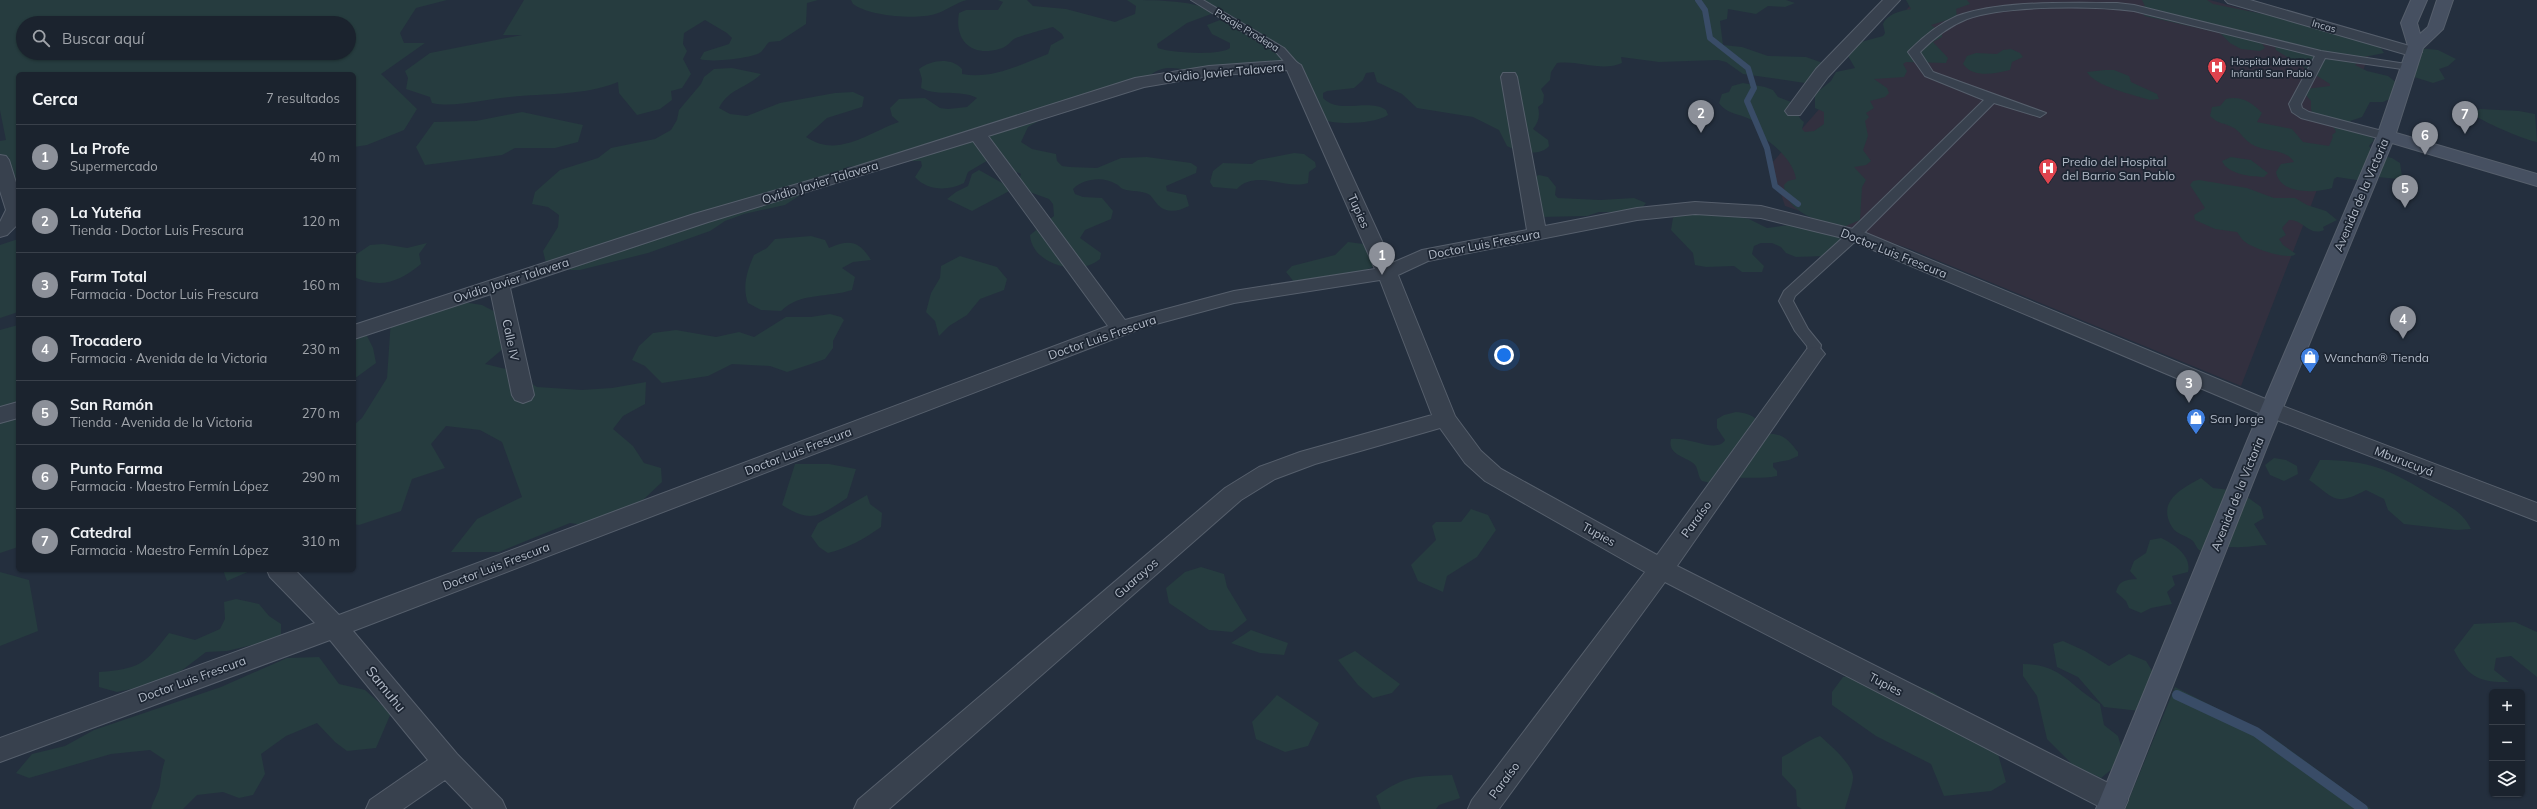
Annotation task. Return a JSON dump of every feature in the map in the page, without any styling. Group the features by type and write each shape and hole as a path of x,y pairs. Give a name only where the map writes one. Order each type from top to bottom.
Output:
{"main road":[{"path":"2413,55 2409,24 2419,0"},
{"name":"Avenida de la Victoria","path":"2112,805 2272,410 2386,136 2413,55 2435,29 2445,0"},
{"path":"2386,136 2537,180"}],"street":[{"path":"1794,111 1822,73 1892,0"},
{"name":"Incas","path":"2233,0 2413,55"},
{"name":"Ovidio Javier Talavera","path":"356,331 701,218 1162,77 1209,71 1293,65"},
{"name":"Tupies","path":"1293,65 1386,273 1445,419 1473,457 1493,475 1661,569 2112,805"},
{"path":"1509,77 1537,233"},
{"path":"977,134 1120,328"},
{"path":"0,160 15,210 8,225 0,231"},
{"name":"Doctor Luis Frescura","path":"0,750 335,627 1120,328 1234,297 1386,273 1422,256 1637,214 1695,208 1761,212 1854,235 2272,410"},
{"name":"Calle IV","path":"499,284 523,395"},
{"name":"Paraíso","path":"1482,809 1661,569 1814,354"},
{"name":"Mburucuyá","path":"2272,410 2537,512"},
{"path":"0,415 16,411"},
{"name":"Guarayos","path":"868,809 1233,494 1267,472 1308,458 1445,419"},
{"name":"Samuhu","path":"281,572 335,627 446,763 492,809"},
{"path":"380,809 446,763"}],"lane":[{"name":"Pasaje Prodepa","path":"1196,0 1280,50 1293,65"},
{"path":"2040,113 1992,99 1929,74 1914,52 1927,38 1967,15 2004,8 2117,6 2137,4 2321,54 2413,55"},
{"path":"2321,54 2295,104 2296,110 2305,115 2386,136"},
{"path":"1854,235 1992,99"},
{"name":"Paraíso","path":"1814,354 1814,345 1802,331 1786,301 1789,294 1854,235"}],"shaded area":[{"name":"Predio del Hospital del Barrio San Pablo","path":"1915,0 2210,0 2373,45 2241,386 1910,249 1785,206 1771,164"}],"green space":[{"path":"0,0 447,0 416,8 400,33 404,43 425,43 381,74 417,109 404,130 367,145 356,147 356,72 16,72 16,197 9,157 0,162 0,141 6,140 0,110"},
{"path":"524,0 818,0 807,3 806,24 780,41 769,42 761,52 750,56 721,60 700,59 704,52 729,44 732,38 727,33 705,20 684,33 683,44 687,51 683,59 691,74 682,88 671,91 672,100 660,109 637,115 619,93 618,82 592,90 578,92 510,97 470,103 450,104 432,103 430,97 406,89 408,78 405,71 430,53 522,35 503,35"},
{"path":"851,0 967,0 935,14 905,17 881,14 860,8 853,4"},
{"path":"998,0 1027,0 1033,6 1066,9 1115,22 1135,14 1136,6 1127,0 1172,1 1204,7 1212,11 1211,14 1187,23 1157,44 1158,48 1164,50 1206,53 1225,51 1230,48 1230,43 1212,34 1207,25 1220,20 1240,20 1199,0 1786,0 1795,3 1785,7 1768,6 1756,14 1728,9 1727,19 1720,21 1723,45 1742,47 1768,56 1806,57 1823,63 1813,82 1805,83 1743,74 1726,62 1718,60 1659,62 1621,57 1622,63 1606,66 1557,63 1551,72 1550,80 1541,89 1544,95 1543,103 1538,107 1539,113 1537,124 1533,129 1548,140 1549,146 1535,152 1523,152 1507,146 1499,130 1473,117 1417,108 1402,94 1377,82 1374,72 1366,73 1363,80 1354,88 1327,91 1323,93 1323,98 1330,103 1337,105 1371,105 1379,107 1386,110 1388,115 1365,122 1338,123 1323,120 1317,105 1318,101 1306,94 1297,69 1186,70 1166,68 1156,71 1148,78 1049,115 1028,127 1021,142 1032,149 1056,154 1057,161 1062,166 1097,168 1121,158 1147,157 1191,163 1197,167 1196,173 1166,186 1167,191 1186,195 1189,206 1173,211 1162,208 1147,193 1123,189 1111,181 1094,179 1077,185 1073,189 1075,194 1083,197 1102,198 1113,211 1111,219 1085,230 1080,238 1101,253 1100,259 1091,264 1080,267 1058,265 1047,261 1039,254 1033,245 1030,235 1054,216 1053,204 1049,199 1024,190 1019,180 1021,174 990,159 968,172 964,183 958,186 945,188 926,185 915,177 922,166 921,161 899,161 847,167 832,179 814,186 785,205 744,214 725,221 710,231 648,253 580,270 559,270 546,263 543,251 558,227 559,215 548,207 532,204 535,192 560,170 598,158 611,148 655,139 671,130 677,120 679,110 701,84 704,77 714,69 732,68 761,74 756,79 727,97 723,102 719,108 730,114 747,116 780,103 835,93 853,92 864,97 862,107 827,118 806,137 818,143 842,145 853,142 899,122 892,116 890,108 899,99 925,98 940,108 948,109 967,107 977,98 963,94 928,91 921,88 922,79 919,69 924,66 935,62 947,61 962,69 962,74 984,75 996,73 1048,54 1051,45 1064,38 1062,34 1053,27 1016,38 1006,46 999,49 981,51 973,49 962,39 959,32 959,13 966,10 998,10 1003,2"},
{"path":"1906,0 1967,0 1970,4 1956,9 1957,17 1931,25 1942,33 1942,37 1933,42 1948,58 1946,63 1906,62 1903,64 1907,71 1904,77 1874,79 1887,88 1889,93 1885,97 1870,101 1874,108 1866,113 1869,117 1865,121 1868,136 1863,150 1871,161 1866,165 1854,167 1866,180 1862,187 1860,220 1841,228 1824,223 1805,214 1790,202 1784,185 1788,181 1796,179 1792,167 1784,155 1762,137 1758,125 1754,121 1728,111 1719,103 1722,94 1729,92 1732,86 1743,83 1773,90 1778,97 1799,105 1798,114 1804,122 1802,129 1805,132 1814,131 1824,124 1824,112 1815,108 1815,94 1831,81 1836,72 1855,68 1848,56 1857,43 1883,36 1885,33 1883,24 1891,15 1911,9"},
{"path":"2142,0 2207,0 2213,4 2293,20 2380,47 2384,53 2364,57 2355,65 2367,71 2388,76 2397,83 2392,92 2394,97 2383,102 2370,102 2362,117 2350,121 2352,124 2371,136 2374,140 2369,146 2375,154 2392,158 2400,163 2402,176 2398,179 2378,177 2363,181 2337,177 2334,179 2332,188 2317,191 2300,190 2284,185 2276,172 2281,164 2294,162 2291,158 2282,153 2260,148 2251,144 2234,128 2213,119 2210,116 2212,107 2220,106 2226,99 2242,99 2251,103 2262,113 2257,122 2292,129 2303,142 2329,146 2333,137 2332,135 2336,132 2335,129 2327,123 2314,119 2311,109 2311,101 2305,94 2306,89 2330,86 2330,84 2276,50 2274,42 2261,42 2265,48 2260,51 2241,49 2230,43 2220,33 2145,16 2139,10 2145,6"},
{"path":"2418,48 2438,50 2456,59 2448,66 2439,69 2445,79 2433,83 2408,75"},
{"path":"2011,49 2020,53 2023,57 2012,62 2010,70 1985,74 1973,72 1963,64 1967,56 1976,53 1997,54 2003,50"},
{"path":"2114,70 2129,76 2131,82 2157,94 2159,99 2150,100 2106,86 2091,77 2087,72"},
{"path":"2480,109 2519,111 2535,114 2537,142 2503,130 2472,113"},
{"path":"522,112 583,125 578,142 555,148 515,148 502,155 425,165 416,147 434,122 476,121"},
{"path":"1294,153 1304,154 1315,162 1316,167 1309,172 1308,183 1290,184 1262,180 1245,183 1237,189 1213,187 1210,182 1213,171 1223,163 1252,164 1258,160"},
{"path":"2231,157 2251,160 2268,173 2264,177 2259,177 2234,172 2222,161"},
{"path":"979,170 1013,189 972,211 947,199 956,192 968,186 972,174"},
{"path":"1539,175 1548,177 1556,187 1555,195 1558,198 1600,200 1634,198 1646,203 1642,208 1624,212 1599,212 1587,216 1540,217 1534,177"},
{"path":"2199,180 2247,188 2274,198 2295,198 2307,205 2326,211 2337,220 2323,227 2324,230 2319,232 2310,230 2294,220 2289,220 2282,228 2286,235 2279,239 2283,245 2296,254 2286,256 2270,253 2248,244 2237,232 2215,229 2195,220 2194,215 2205,208 2190,185 2193,181"},
{"path":"1710,210 1749,219 1767,228 1796,224 1848,237 1825,256 1796,257 1786,253 1781,247 1772,243 1761,243 1754,246 1752,254 1764,266 1762,272 1742,272 1734,266 1706,267 1695,265 1693,253 1671,230 1673,218 1679,214"},
{"path":"811,236 825,240 829,248 843,243 848,243 858,245 867,254 871,260 853,262 842,268 855,277 852,290 805,298 789,305 781,311 761,310 748,303 745,285 749,267 754,255 767,248 775,239"},
{"path":"16,240 16,313 0,318 0,245"},
{"path":"1348,242 1379,246 1377,265 1361,272 1295,283 1286,272 1292,266 1335,255"},
{"path":"427,243 419,254 421,264 405,275 389,282 381,283 373,283 356,278 356,255 370,245 383,244 407,248"},
{"path":"960,256 997,267 1007,279 1004,290 980,299 967,315 949,326 939,336 935,321 926,312 931,293 940,278 941,266"},
{"path":"450,300 482,305 503,316 512,341 485,364 510,370 537,387 582,390 612,388 646,382 645,404 623,416 613,429 633,446 644,463 661,468 662,482 626,516 597,527 570,523 499,552 451,552 477,519 522,497 502,442 480,430 446,426 431,444 445,468 412,479 401,511 359,525 356,524 356,423 362,418 387,378 391,319"},
{"path":"830,314 841,317 844,320 833,341 833,348 825,359 787,372 770,366 732,364 708,376 662,383 645,366 632,360 639,346 653,333 676,330 716,337 739,332 754,337 786,317 811,317"},
{"path":"16,326 16,548 0,553 0,330"},
{"path":"365,332 373,348 376,363 356,378 356,336"},
{"path":"1736,412 1747,414 1755,418 1769,434 1782,436 1785,438 1798,452 1798,456 1789,460 1773,463 1773,467 1777,471 1777,476 1738,478 1715,484 1702,481 1695,465 1674,452 1670,444 1671,439 1686,440 1709,445 1721,444 1725,440 1717,428 1717,419 1724,415"},
{"path":"2274,458 2286,460 2297,466 2298,474 2284,481 2270,475 2265,465"},
{"path":"2320,460 2353,462 2379,468 2392,473 2405,479 2459,513 2471,529 2457,530 2404,524 2388,510 2384,499 2366,490 2341,499 2330,496 2309,480"},
{"path":"795,464 829,464 856,469 847,498 822,513 808,516 792,511 782,505"},
{"path":"2201,478 2213,488 2239,491 2261,507 2264,518 2254,524 2267,545 2227,547 2221,549 2213,555 2199,550 2193,541 2174,530 2168,518 2167,510 2169,503 2180,491"},
{"path":"867,495 870,504 882,513 881,527 856,543 842,549 828,553 819,547 811,536 818,523"},
{"path":"1471,509 1488,515 1496,530 1477,557 1447,576 1443,592 1418,581 1411,565 1436,540 1432,526 1436,522 1461,522"},
{"path":"2161,538 2176,547 2185,556 2189,566 2188,572 2172,576 2175,585 2167,592 2172,604 2151,608 2141,613 2129,608 2126,601 2116,592 2117,588 2126,580 2137,579 2130,571 2134,561 2146,553 2150,540"},
{"path":"1201,567 1224,574 1227,587 1247,620 1232,632 1209,630 1169,603 1166,588 1185,572"},
{"path":"0,572 29,580 38,631 0,646"},
{"path":"224,572 247,572 227,581"},
{"path":"236,599 259,604 269,616 281,624 281,638 227,651 206,652 168,681 117,692 99,687 99,672 133,667 154,652 169,633 195,640 220,629 225,619 224,602"},
{"path":"2515,622 2537,632 2537,677 2511,656 2496,658 2494,670 2509,682 2482,679 2469,672 2454,650 2474,624"},
{"path":"1251,630 1288,643 1284,655 1260,653 1231,643"},
{"path":"2063,641 2085,651 2109,666 2129,654 2146,661 2154,674 2140,711 2104,707 2078,677 2057,667 2053,644"},
{"path":"1355,651 1400,684 1392,693 1373,698 1358,685 1338,660"},
{"path":"319,657 339,684 365,690 391,713 376,748 347,751 335,742 317,723 286,736 261,754 265,774 253,795 239,798 223,792 197,795 183,809 151,809 159,788 165,760 150,750 111,754 29,778 16,773 32,754 65,746 94,730 221,687 287,658"},
{"path":"2023,664 2036,665 2057,672 2100,704 2104,725 2118,736 2123,753 2112,769 2101,778 2074,766 2047,739 2037,696 2023,676"},
{"path":"1882,673 1933,692 1952,705 1996,747 2006,782 1991,791 1944,796 1931,764 1876,736 1832,705 1832,692 1843,677"},
{"path":"2175,687 2271,736 2371,809 2125,809"},
{"path":"1277,695 1319,723 1308,746 1285,752 1256,739 1252,722"},
{"path":"1820,736 1850,767 1853,781 1845,809 1802,809 1797,806 1796,790 1782,775 1782,757 1810,740"},
{"path":"1452,775 1460,798 1439,805 1436,809 1381,809 1376,796 1396,784 1412,778"}],"waterway":[{"path":"1698,0 1705,10 1710,38 1748,68 1754,88 1747,101 1767,148 1775,186 1798,204"},
{"path":"2177,695 2256,732 2363,809"}],"place":[{"name":"Hospital Materno Infantil San Pablo","path":"2217,84"},
{"name":"La Yuteña","path":"1701,133"},
{"name":"Catedral","path":"2465,134"},
{"name":"Punto Farma","path":"2425,155"},
{"name":"Predio del Hospital del Barrio San Pablo","path":"2048,185"},
{"name":"San Ramón","path":"2405,208"},
{"name":"La Profe","path":"1382,275"},
{"name":"Trocadero","path":"2403,339"},
{"name":"Wanchan® Tienda","path":"2310,374"},
{"name":"Farm Total","path":"2189,403"},
{"name":"San Jorge","path":"2196,435"}]}
